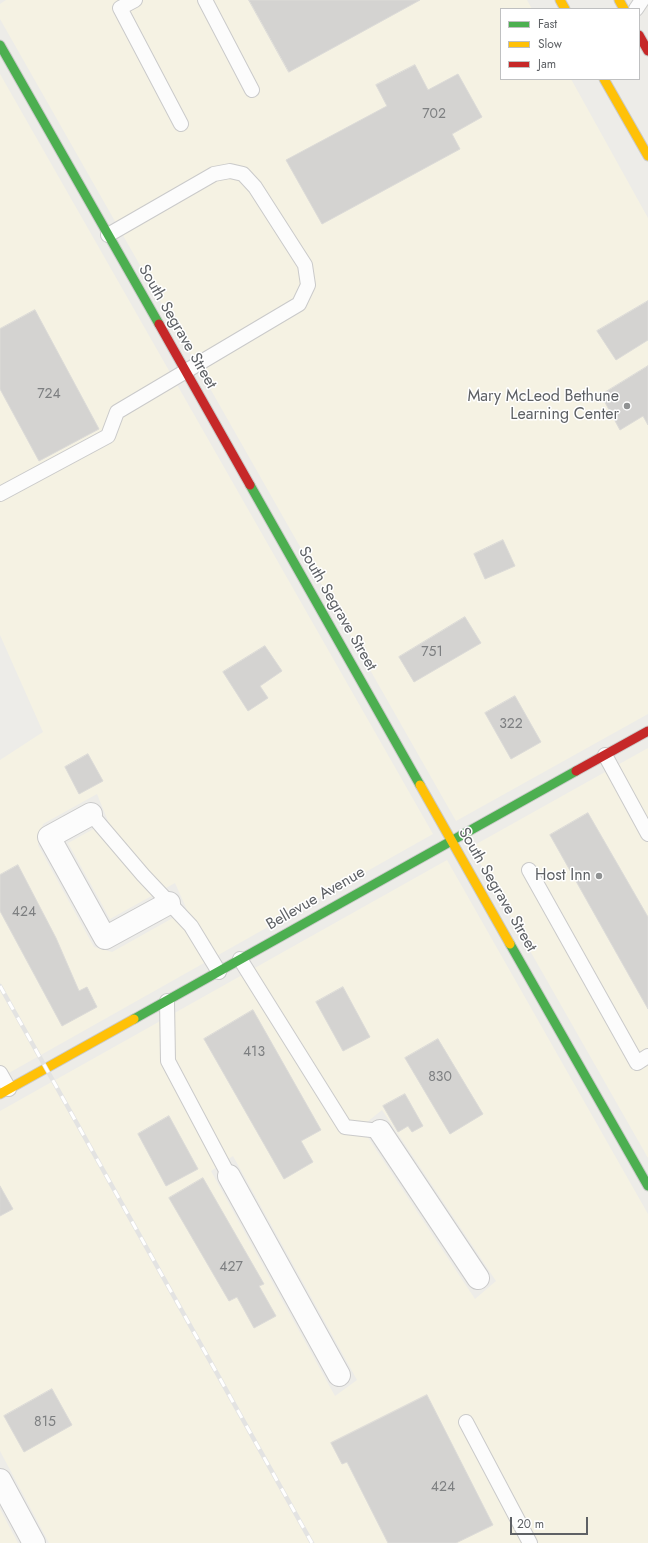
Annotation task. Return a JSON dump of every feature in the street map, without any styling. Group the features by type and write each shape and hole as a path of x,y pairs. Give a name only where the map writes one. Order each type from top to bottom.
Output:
{"street":[{"path":"640,37 648,51"},
{"name":"South Segrave Street","path":"0,46 648,1186"},
{"path":"605,80 648,156"},
{"name":"Bellevue Avenue","path":"5,1092 648,731"},
{"path":"91,814 49,837 105,938 169,903"},
{"path":"380,1131 478,1278"},
{"path":"229,1176 339,1375"},
{"path":"0,1480 34,1543"}],"lane":[{"path":"135,0 120,8 181,124"},
{"path":"205,0 252,90"},
{"path":"0,494 108,436 117,412 186,373 299,304 308,285 305,265 255,187 243,174 230,171 214,174 108,235"},
{"path":"605,755 648,834"},
{"path":"91,814 191,926 219,972"},
{"path":"529,870 637,1063 648,1056"},
{"path":"240,959 345,1127 380,1131"},
{"path":"166,1001 168,1061 229,1176"},
{"path":"0,1073 5,1092"},
{"path":"466,1422 530,1543"}],"shaded area":[{"path":"6,0 527,0 531,8 500,8 500,80 572,80 648,218 648,714 456,821 0,19 0,4"},
{"path":"0,74 433,834 0,1078 0,760 43,732 0,635","holes":["97,794 108,821 68,843 110,919 175,883 187,910 112,952 94,947 38,845 43,824"]},
{"path":"648,748 648,1158 471,847"},
{"path":"447,860 648,1214 648,1543 49,1543 0,1451 0,1111","holes":["382,1110 496,1281 475,1299 361,1127","233,1156 357,1380 335,1396 211,1171"]},
{"path":"0,1509 18,1543 0,1543"}],"building":[{"path":"249,0 420,0 289,72"},
{"path":"415,65 428,90 458,74 482,117 452,134 460,149 322,224 286,160 387,106 376,85"},
{"path":"648,301 648,340 616,360 597,331"},
{"path":"35,310 99,429 39,461 0,389 0,329"},
{"name":"Mary McLeod Bethune Learning Center","path":"648,366 648,425 643,416 620,430 601,395"},
{"path":"503,540 515,566 485,579 474,554"},
{"path":"465,617 481,643 414,682 399,657"},
{"path":"265,646 282,671 260,686 268,698 248,711 223,672"},
{"path":"515,696 541,742 511,759 485,713"},
{"path":"88,754 103,781 79,794 65,767"},
{"name":"Host Inn","path":"588,813 648,917 648,1009 550,835"},
{"path":"18,865 56,938 79,991 87,987 97,1007 62,1026 0,911 0,875"},
{"path":"343,987 370,1037 343,1051 316,1002"},
{"path":"253,1010 321,1130 301,1141 313,1162 284,1179 204,1039"},
{"path":"438,1039 483,1114 450,1134 405,1058"},
{"path":"405,1094 423,1126 412,1132 408,1126 398,1132 383,1106"},
{"path":"169,1116 198,1169 166,1186 138,1134"},
{"path":"203,1178 264,1284 259,1286 276,1316 254,1328 237,1297 229,1301 169,1198"},
{"path":"0,1186 13,1209 0,1216"},
{"path":"52,1389 72,1425 24,1452 4,1416"},
{"path":"427,1395 493,1525 456,1543 388,1543 347,1462 342,1464 331,1443"}],"railway":[{"path":"0,986 312,1543"}],"traffic: fast":[{"path":"0,45 159,324"},
{"path":"250,485 420,785"},
{"path":"134,1019 576,771"},
{"path":"510,944 648,1186"}],"traffic: slow":[{"path":"560,0 564,8"},
{"path":"619,0 623,8"},
{"path":"605,80 648,156"},
{"path":"420,785 510,944"},
{"path":"0,1094 134,1019"}],"traffic: jam":[{"path":"640,37 648,51"},
{"path":"159,324 250,485"},
{"path":"576,771 648,731"}],"place":[{"name":"Mary McLeod Bethune Learning Center","path":"627,406"},
{"name":"Host Inn","path":"599,876"}]}
